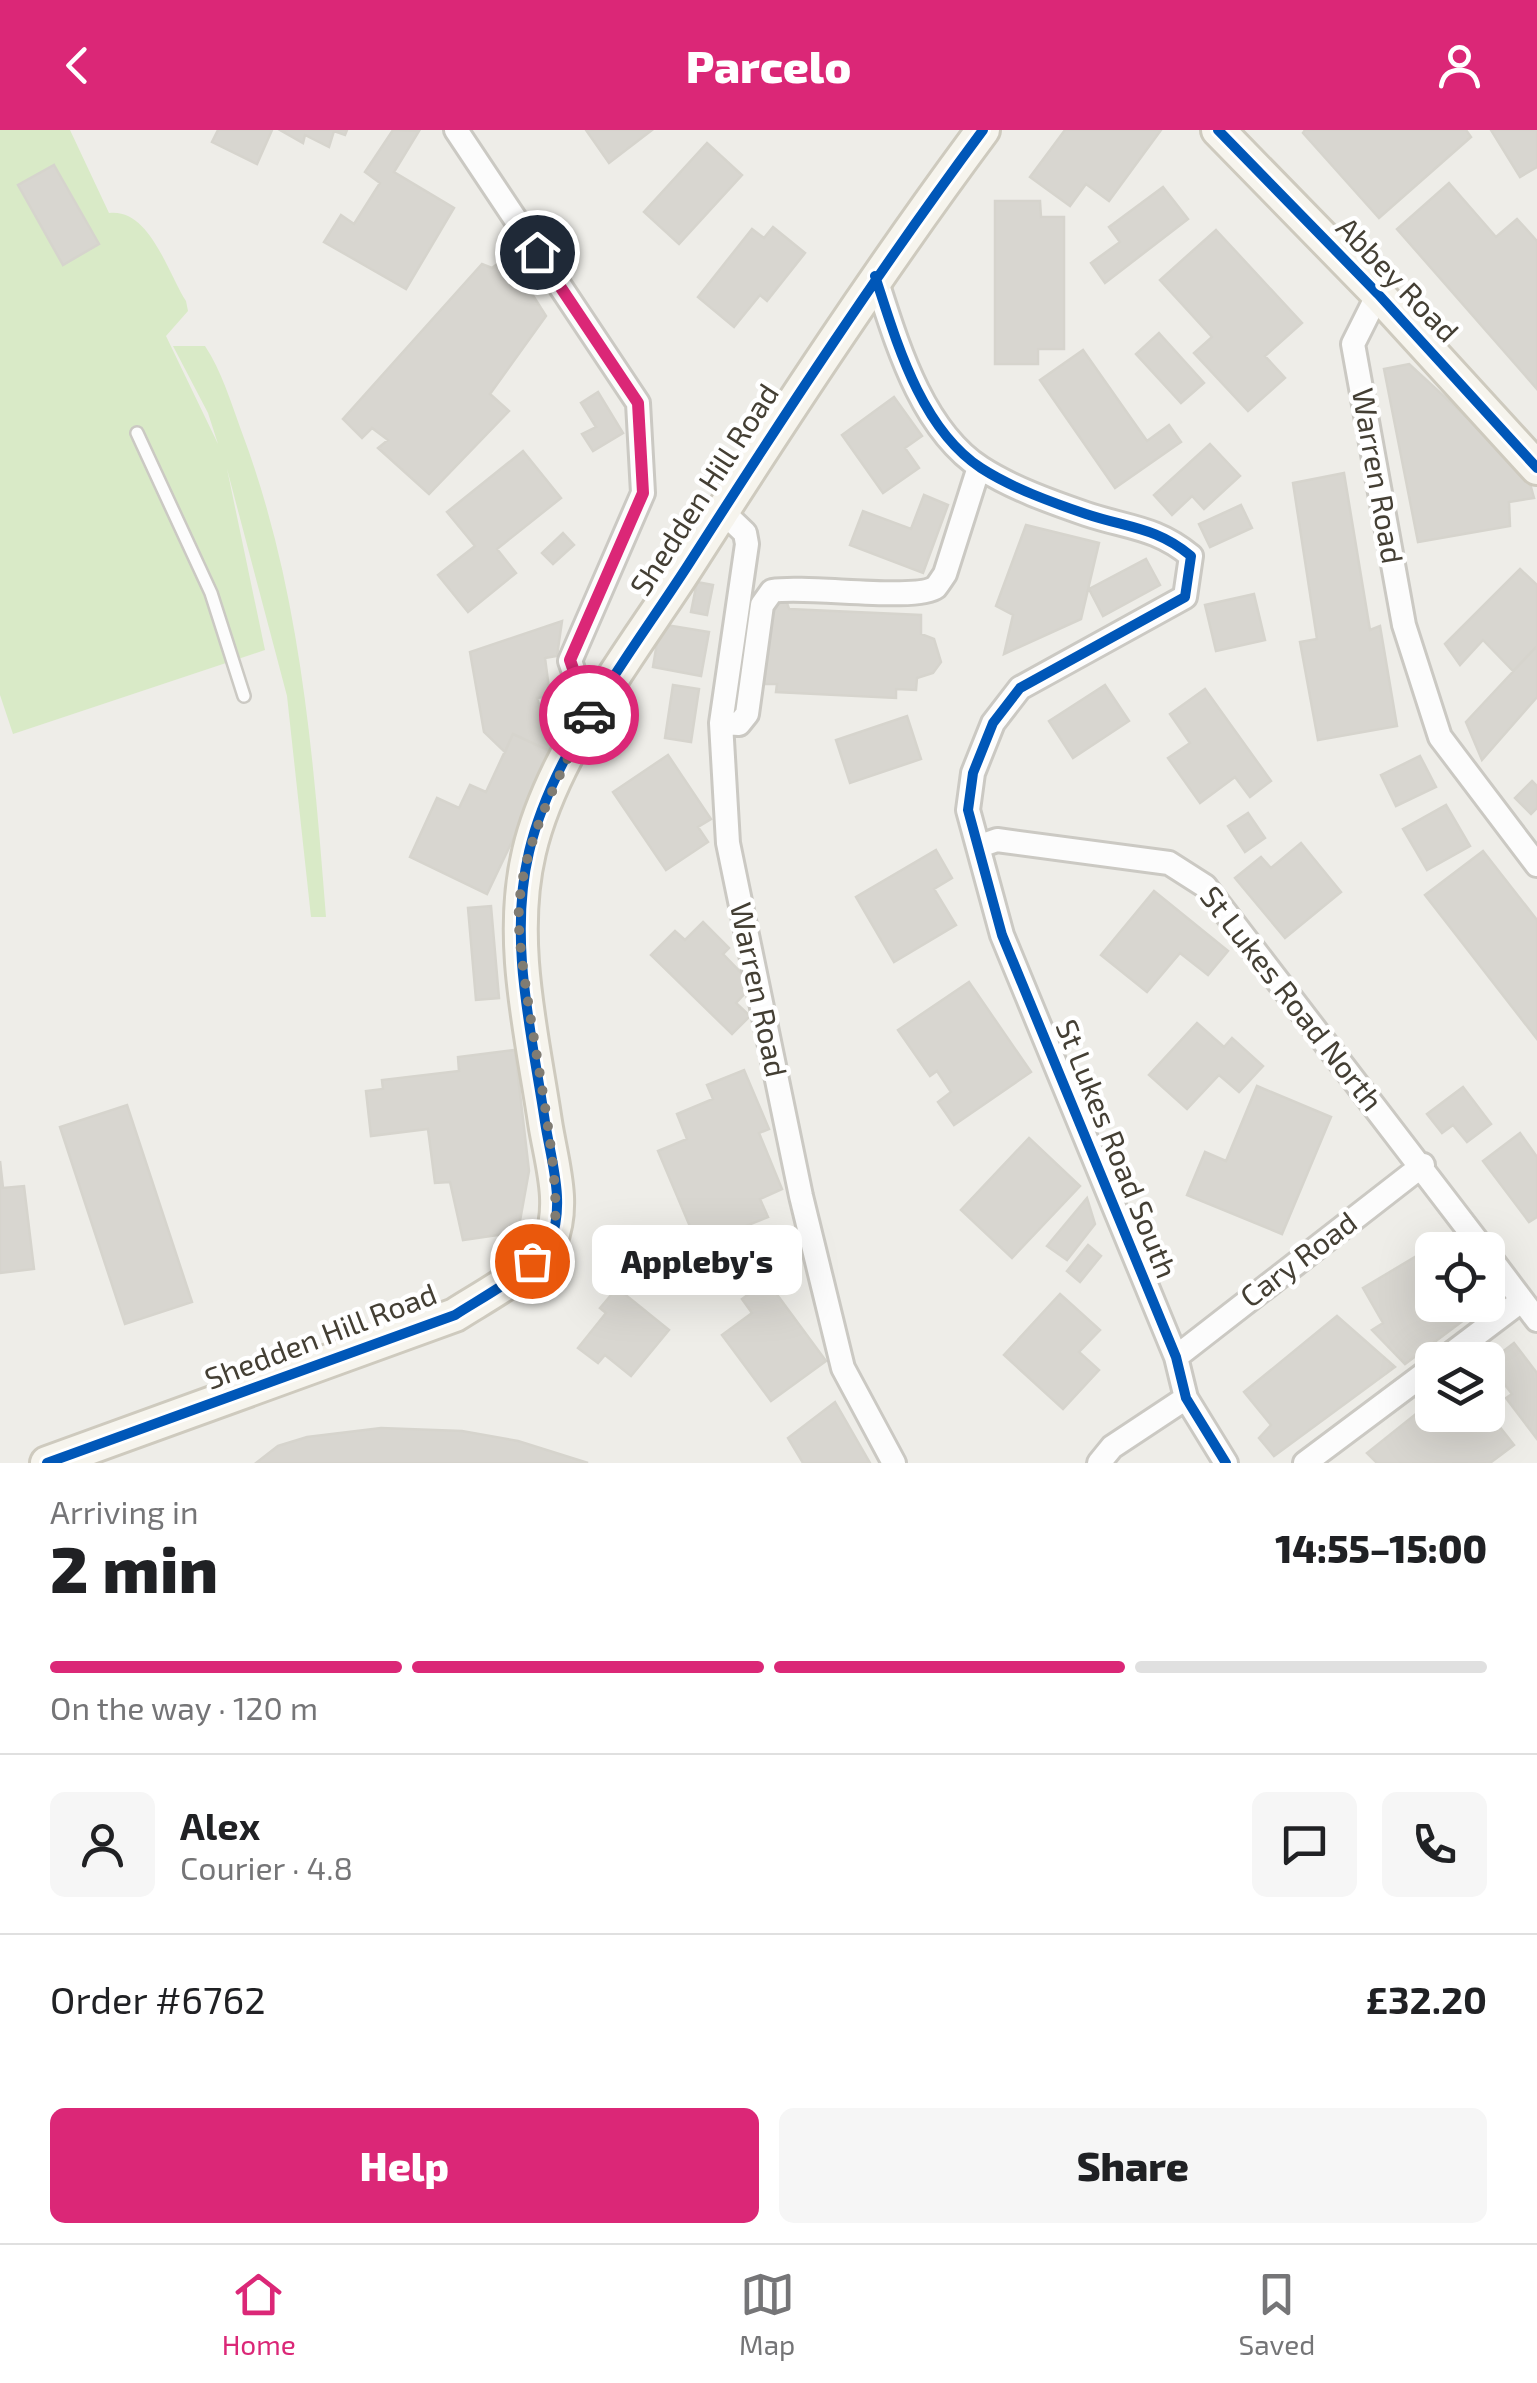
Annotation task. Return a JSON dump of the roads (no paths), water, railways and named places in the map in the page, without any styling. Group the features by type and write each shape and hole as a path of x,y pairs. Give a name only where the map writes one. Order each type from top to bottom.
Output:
{"street":[{"path":"456,130 638,403 643,493 570,660 589,714"},
{"name":"Shedden Hill Road","path":"46,1463 455,1315 514,1277 549,1245 556,1217 556,1178 524,985 519,908 530,848 589,714 874,276 983,130"},
{"name":"Abbey Road","path":"1218,130 1378,294 1537,468"},
{"path":"720,724 739,724 746,714 762,605 772,591 794,587 914,593 936,586 945,574 979,467 932,414 897,344 874,276"},
{"name":"Warren Road","path":"1378,294 1353,344 1404,625 1440,737 1537,865"},
{"name":"St Lukes Road South","path":"979,467 1052,502 1119,525 1164,534 1190,556 1184,598 1020,688 993,723 974,774 968,810 1002,935 1176,1357 1186,1398 1226,1463"},
{"name":"Warren Road","path":"721,510 745,533 747,544 720,724 728,843 801,1196 843,1368 894,1463"},
{"name":"St Lukes Road North","path":"980,846 997,840 1169,864 1206,886 1471,1232"},
{"name":"Cary Road","path":"1176,1357 1422,1165"},
{"name":"St Lukes Road North","path":"1505,1279 1537,1320"},
{"path":"1467,1342 1521,1302"},
{"path":"1305,1463 1415,1381"},
{"path":"1099,1463 1112,1447 1186,1398"}],"lane":[{"path":"137,433 186,547 211,593 244,696"}],"place":[{"name":"Appleby's","path":"532,1261"}]}
